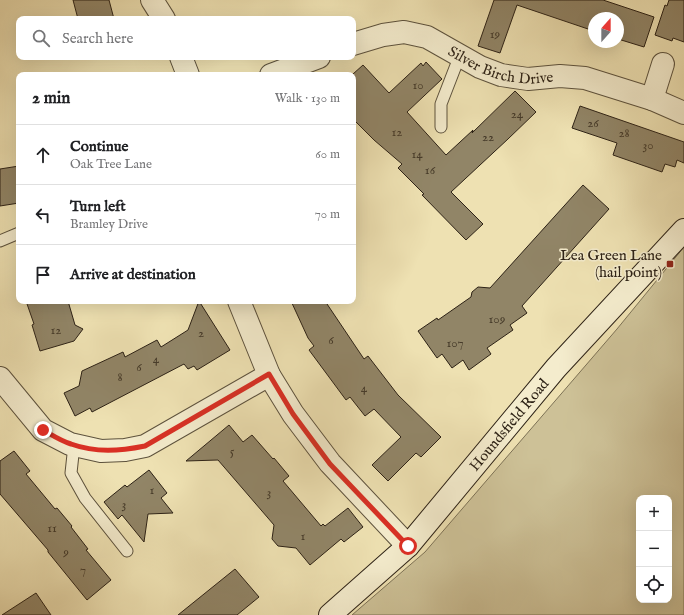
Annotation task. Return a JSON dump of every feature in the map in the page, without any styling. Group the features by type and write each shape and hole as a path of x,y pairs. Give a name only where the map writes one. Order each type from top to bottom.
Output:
{"street":[{"path":"152,0 162,16"},
{"name":"Silver Birch Drive","path":"356,43 382,35 404,32 427,37 480,67 501,75 528,79 560,76 585,78 652,99 684,113"},
{"path":"183,60 187,72"},
{"path":"279,72 311,60"},
{"path":"652,99 663,64"},
{"name":"Houndsfield Road","path":"330,615 408,546 556,368 684,230"},
{"path":"239,304 269,374 293,414 330,464 408,546"},
{"path":"0,378 43,430 74,445 101,451 125,450 145,446 269,374"}],"lane":[{"path":"441,128 441,104 460,55"},
{"path":"0,241 16,233"},
{"path":"74,445 71,473 85,498 127,551"}],"shaded area":[{"path":"684,247 684,615 352,615 425,552 617,329"}],"building":[{"path":"73,0 109,0 113,16 77,16"},
{"path":"494,0 603,0 654,17 644,47 624,41 624,12 588,12 588,29 517,5 500,53 478,46"},
{"path":"669,0 684,0 684,42 673,38 672,41 655,35 665,5 667,6"},
{"path":"426,62 442,79 407,112 446,155 473,130 472,133 515,91 536,112 451,192 483,224 466,240 398,168 402,164 356,122 355,72 363,65 389,93 421,63 423,66"},
{"path":"580,106 684,142 684,163 677,160 675,167 665,164 662,172 613,155 617,143 572,128"},
{"path":"16,166 16,203 0,206 0,169"},
{"path":"583,185 609,209 522,306 527,313 510,325 513,330 487,348 491,354 469,370 463,360 452,368 442,354 437,358 418,331 437,318 438,320 471,297 472,292 478,287 490,288"},
{"path":"27,304 69,304 75,325 83,329 74,341 40,351 32,325 34,324"},
{"path":"198,304 201,304 230,350 197,370 194,366 188,369 184,364 92,412 90,408 75,416 64,393 79,386 82,371 123,352 125,357 157,340 161,347 188,330"},
{"path":"292,304 327,304 364,359 368,356 398,395 441,437 421,457 416,453 388,481 372,465 401,437 374,409 365,416 350,397 346,400 309,350 314,346 308,338"},
{"path":"229,425 243,442 252,435 273,459 274,458 289,476 283,481 321,526 323,524 325,526 348,508 363,527 344,542 341,539 310,565 296,548 278,546 272,539 274,525 218,460 186,461"},
{"path":"14,451 30,471 26,474 55,509 57,508 72,526 71,527 88,549 86,550 111,580 87,600 48,552 48,550 0,494 0,461"},
{"path":"149,470 167,493 161,498 173,513 148,514 144,542 122,515 118,519 104,502 125,485 127,487"},
{"path":"235,569 259,597 237,615 178,615"},
{"path":"36,593 51,615 2,615"}],"place":[{"name":"Lea Green Lane (hail point)","path":"670,264"}],"route":[{"path":"43,430 70,444 101,451 125,450 145,446 269,374 293,414 330,464 408,546"}]}
